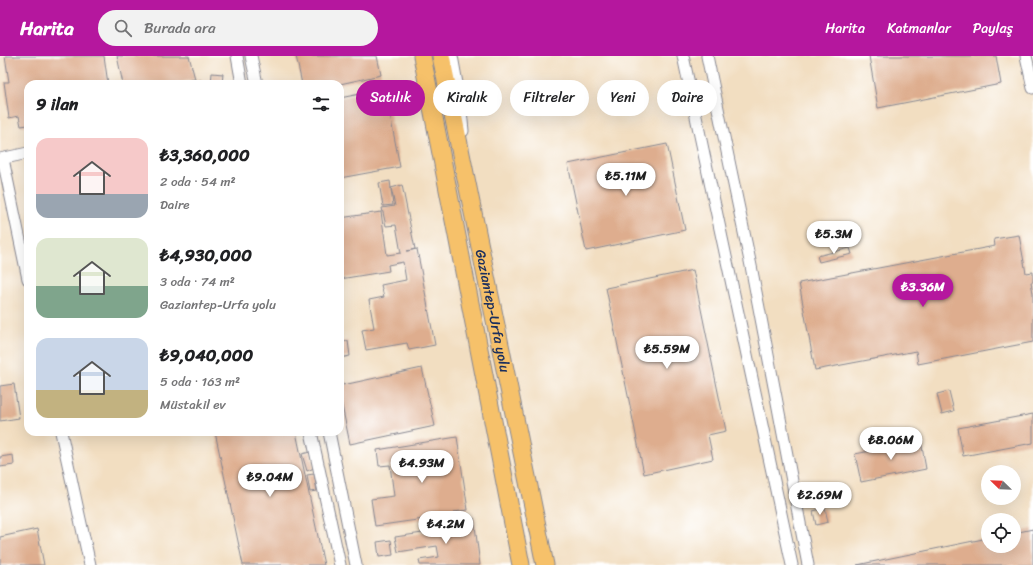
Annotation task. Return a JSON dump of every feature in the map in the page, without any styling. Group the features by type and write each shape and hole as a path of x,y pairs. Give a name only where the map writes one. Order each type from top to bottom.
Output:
{"highway":[{"name":"Gaziantep-Urfa yolu","path":"422,56 521,565"},
{"name":"Gaziantep-Urfa yolu","path":"441,56 545,565"}],"street":[{"path":"236,56 241,80"},
{"path":"251,56 256,80"},
{"path":"418,56 427,83"},
{"path":"452,56 460,100 470,197"},
{"path":"682,56 792,565"},
{"path":"707,56 751,266 808,565"},
{"path":"1026,56 1033,88"},
{"path":"24,154 1,159 24,261"},
{"path":"62,436 90,565"},
{"path":"312,436 340,565"},
{"path":"330,436 356,565"}],"building":[{"path":"5,56 104,56 107,80 24,80 24,126 21,126 19,116 9,118 4,82 9,82"},
{"path":"117,56 189,56 195,79 191,80 122,80"},
{"path":"296,56 377,56 381,75 344,83 344,80 301,80"},
{"path":"869,56 996,56 1001,84 878,108"},
{"path":"212,73 223,74 222,80 211,80"},
{"path":"356,95 356,116 390,116 400,167 344,177 344,97"},
{"path":"667,144 685,230 586,251 568,164"},
{"path":"390,181 393,205 383,206 379,183"},
{"path":"402,185 415,249 407,251 417,249 435,345 409,350 407,343 366,350 362,330 374,328 369,300 384,297 381,285 406,280 403,262 388,265 389,271 344,278 344,217 381,212 387,255 401,253 396,225 386,226 382,208 395,206 391,188"},
{"path":"1019,235 1026,273 1033,272 1033,282 1031,282 1033,293 1033,342 918,364 916,351 815,370 799,283 995,246 994,239"},
{"path":"850,248 852,254 819,262 817,256"},
{"path":"693,270 726,431 708,435 713,459 644,474 606,288"},
{"path":"348,341 350,356 344,357 344,342"},
{"path":"422,368 435,426 350,444 344,415 344,385"},
{"path":"14,384 19,418 0,421 0,386"},
{"path":"949,391 954,411 942,414 937,394"},
{"path":"1033,414 1033,443 963,456 958,428"},
{"path":"216,436 297,436 324,565 243,565"},
{"path":"457,437 468,510 454,512 455,520 425,525 424,519 375,526 371,499 394,496 390,465 379,466 377,450"},
{"path":"921,441 926,469 861,482 855,454"},
{"path":"310,452 314,468 307,471 302,454"},
{"path":"13,455 14,465 0,467 0,457"},
{"path":"314,474 317,491 310,492 307,475"},
{"path":"825,508 828,522 816,525 813,511"},
{"path":"474,518 480,565 420,565 419,560 439,557 437,546 398,552 395,537 457,528 456,520"},
{"path":"37,529 44,565 0,565 0,537"},
{"path":"1033,529 1033,565 857,565 981,539 981,553 1021,553 1021,532"},
{"path":"391,540 393,555 379,557 377,542"}]}
